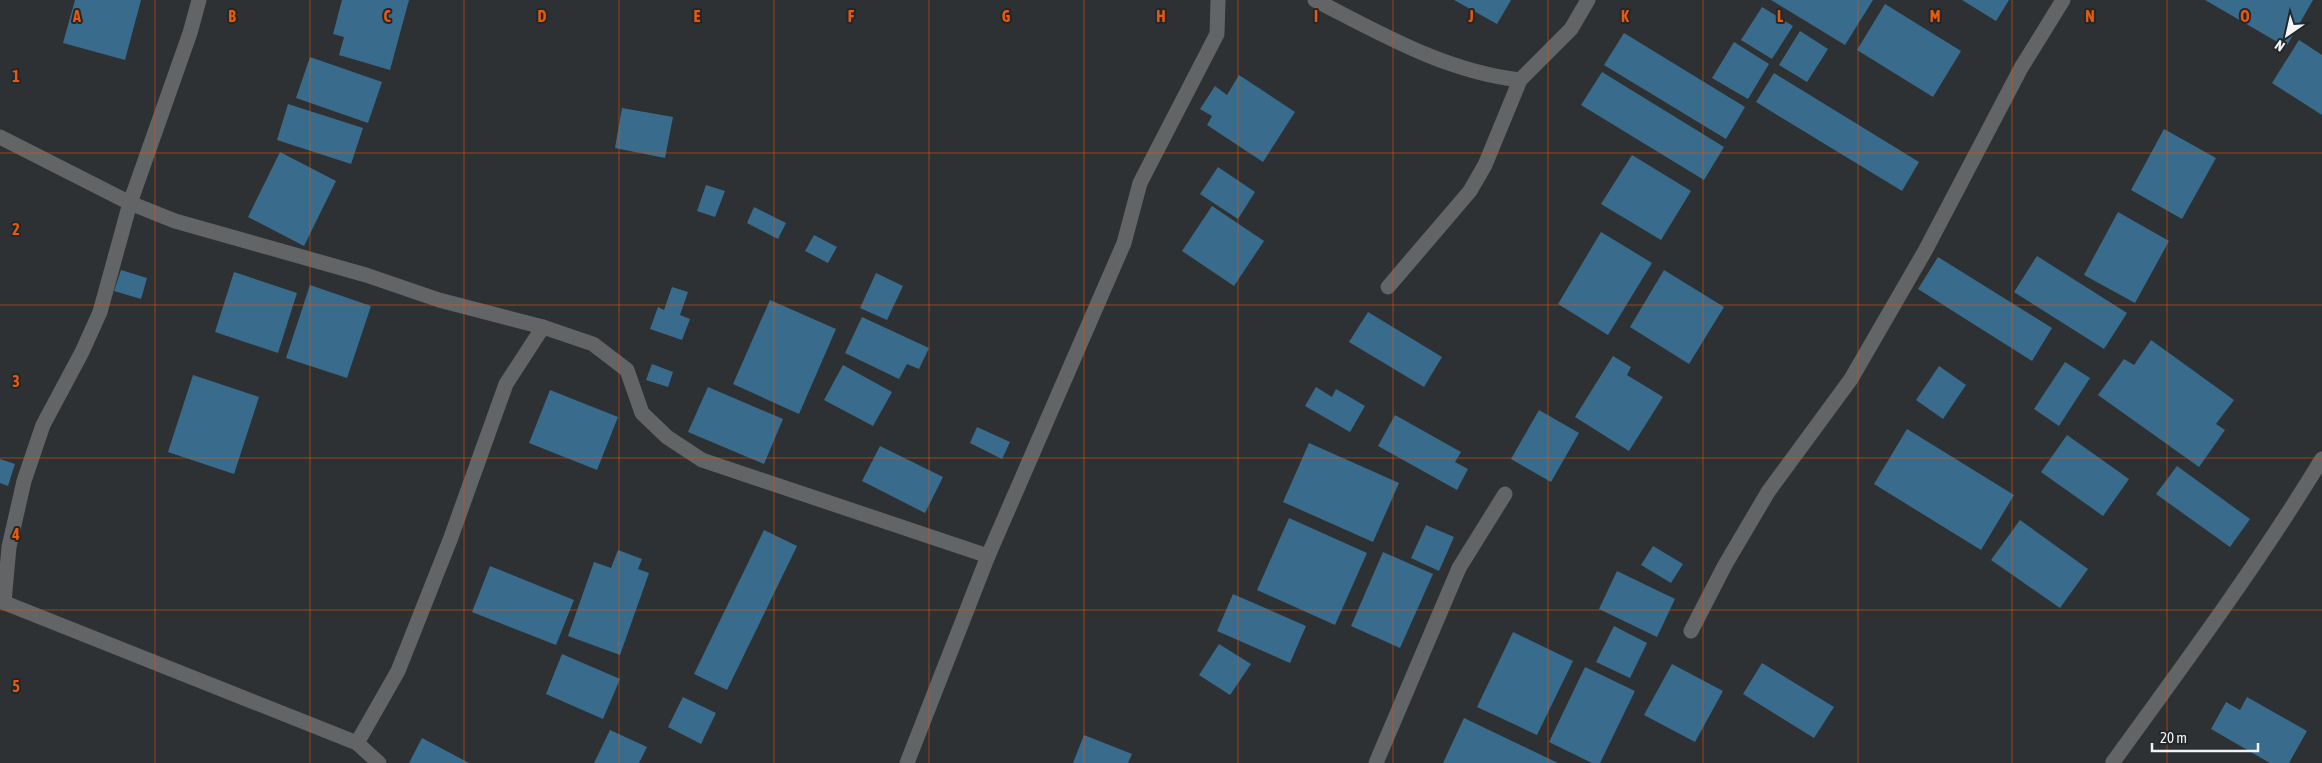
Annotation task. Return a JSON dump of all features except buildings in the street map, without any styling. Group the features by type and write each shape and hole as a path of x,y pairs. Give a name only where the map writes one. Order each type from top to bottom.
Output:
{"street":[{"path":"199,0 190,34 130,203 100,312 82,352 43,425 24,481 9,547 2,601 357,743 379,763"},
{"path":"907,763 988,556 1124,244 1140,183 1217,34 1218,0"},
{"path":"1315,0 1432,58 1487,76 1520,80"},
{"path":"1388,287 1470,191 1484,165 1520,80 1570,29 1588,0"},
{"path":"1691,631 1725,565 1768,492 1851,379 1925,251 2021,68 2063,0"},
{"path":"0,137 130,203 175,221 366,275 439,300 543,327 593,344 627,370 642,413 667,437 702,460 988,556"},
{"path":"357,743 398,671 450,540 506,384 543,327"},
{"path":"2113,762 2192,654 2322,459"},
{"path":"1376,763 1458,568 1505,494"}]}
